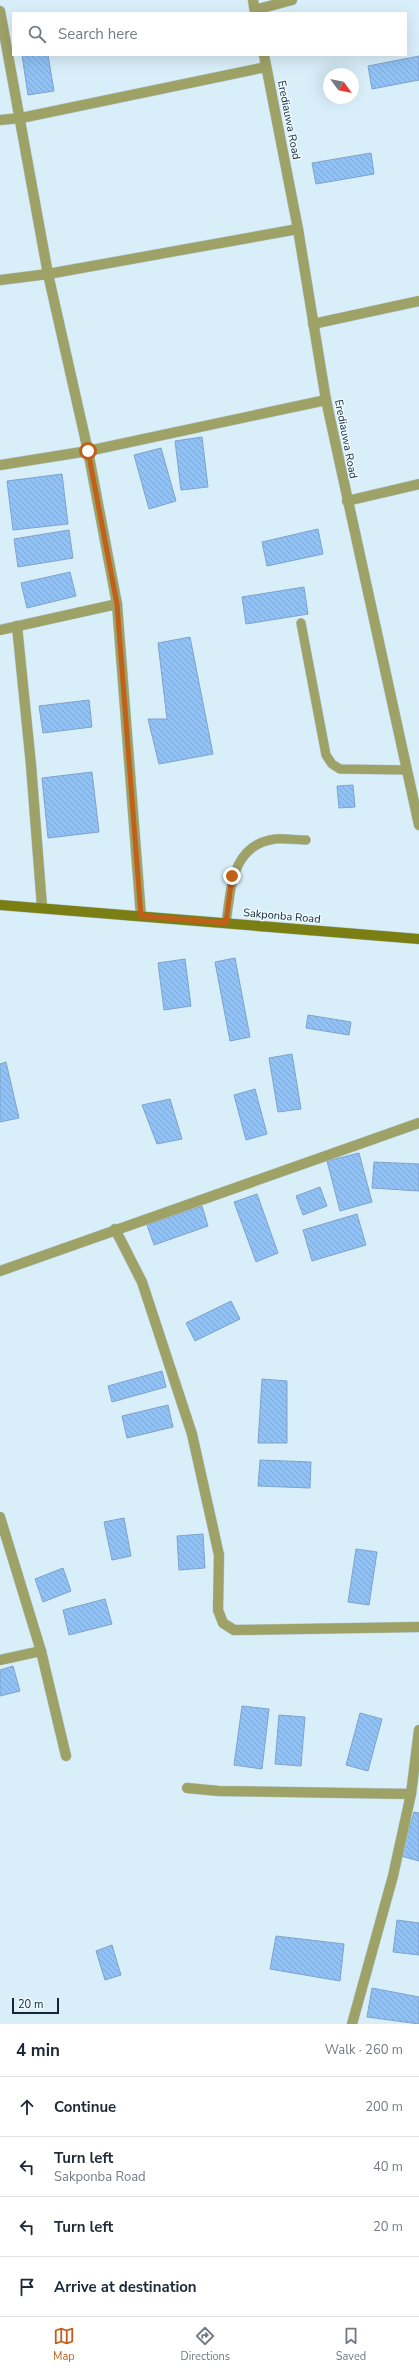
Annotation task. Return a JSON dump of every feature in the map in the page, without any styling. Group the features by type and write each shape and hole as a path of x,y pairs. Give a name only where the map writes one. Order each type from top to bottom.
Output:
{"main road":[{"name":"Sakponba Road","path":"0,905 42,907 419,939"}],"street":[{"path":"254,8 292,0"},
{"path":"0,11 21,118 48,274 88,451 117,604 141,916"},
{"name":"Erediauwa Road","path":"264,56 298,230 326,400 419,825"},
{"path":"0,120 21,118 266,67"},
{"path":"0,280 48,274 298,230"},
{"path":"313,324 419,301"},
{"path":"0,465 88,451 326,400"},
{"path":"347,501 419,484"},
{"path":"0,630 117,604"},
{"path":"18,626 42,907"},
{"path":"0,1271 115,1229 419,1123"},
{"path":"115,1229 142,1282 192,1434 219,1555 218,1610 223,1624 234,1630 419,1627"},
{"path":"0,1517 41,1652 66,1756"},
{"path":"0,1660 41,1652"},
{"path":"352,2024 393,1876 411,1794 419,1730"},
{"path":"187,1788 219,1791 411,1794"}],"lane":[{"path":"302,623 326,755 332,764 340,769 407,770"},
{"path":"226,923 232,876 242,860 256,844 276,839 306,840"}],"building":[{"path":"22,56 48,56 54,91 28,95"},
{"path":"419,56 419,80 372,89 368,66"},
{"path":"371,153 374,174 316,184 312,163"},
{"path":"202,437 208,487 181,490 175,441"},
{"path":"161,448 176,501 149,509 134,455"},
{"path":"62,474 68,524 13,530 7,481"},
{"path":"318,529 323,554 267,566 262,542"},
{"path":"69,530 73,558 18,567 14,539"},
{"path":"70,572 76,596 27,608 21,583"},
{"path":"304,587 308,614 246,624 242,597"},
{"path":"190,637 213,754 159,764 148,719 167,719 158,643"},
{"path":"89,700 92,727 43,733 39,706"},
{"path":"92,772 99,832 48,838 42,778"},
{"path":"353,785 355,807 339,808 337,786"},
{"path":"235,958 250,1037 230,1041 215,962"},
{"path":"185,959 191,1006 164,1010 158,963"},
{"path":"308,1015 351,1022 349,1035 306,1028"},
{"path":"292,1054 301,1109 278,1112 269,1058"},
{"path":"6,1062 19,1118 0,1122 0,1064"},
{"path":"255,1089 267,1134 246,1140 234,1095"},
{"path":"170,1099 182,1139 157,1144 142,1105"},
{"path":"359,1153 372,1202 340,1211 327,1161"},
{"path":"374,1162 419,1164 419,1191 372,1188"},
{"path":"320,1187 327,1206 303,1215 296,1196"},
{"path":"257,1194 278,1253 256,1262 234,1202"},
{"path":"202,1206 208,1226 154,1245 147,1225"},
{"path":"357,1214 366,1245 312,1261 303,1230"},
{"path":"231,1301 240,1319 195,1341 186,1323"},
{"path":"162,1371 166,1387 112,1402 108,1386"},
{"path":"262,1379 287,1381 287,1443 258,1443"},
{"path":"168,1405 173,1427 127,1438 122,1416"},
{"path":"260,1460 311,1462 310,1488 258,1486"},
{"path":"124,1518 131,1556 112,1560 104,1522"},
{"path":"203,1534 205,1568 179,1570 177,1536"},
{"path":"356,1549 377,1552 369,1605 348,1602"},
{"path":"63,1568 71,1591 43,1602 35,1579"},
{"path":"105,1599 112,1624 69,1635 63,1610"},
{"path":"13,1666 20,1691 0,1696 0,1670"},
{"path":"242,1706 269,1709 262,1769 234,1765"},
{"path":"360,1713 382,1719 368,1771 346,1765"},
{"path":"279,1715 305,1717 301,1766 275,1764"},
{"path":"414,1812 419,1813 419,1861 401,1856"},
{"path":"397,1920 419,1923 419,1955 393,1952"},
{"path":"276,1936 344,1944 340,1981 270,1969"},
{"path":"112,1945 121,1975 105,1980 96,1951"},
{"path":"372,1988 419,1997 419,2024 367,2017"}],"route":[{"path":"88,451 117,604 141,916 226,923 232,876"}]}
